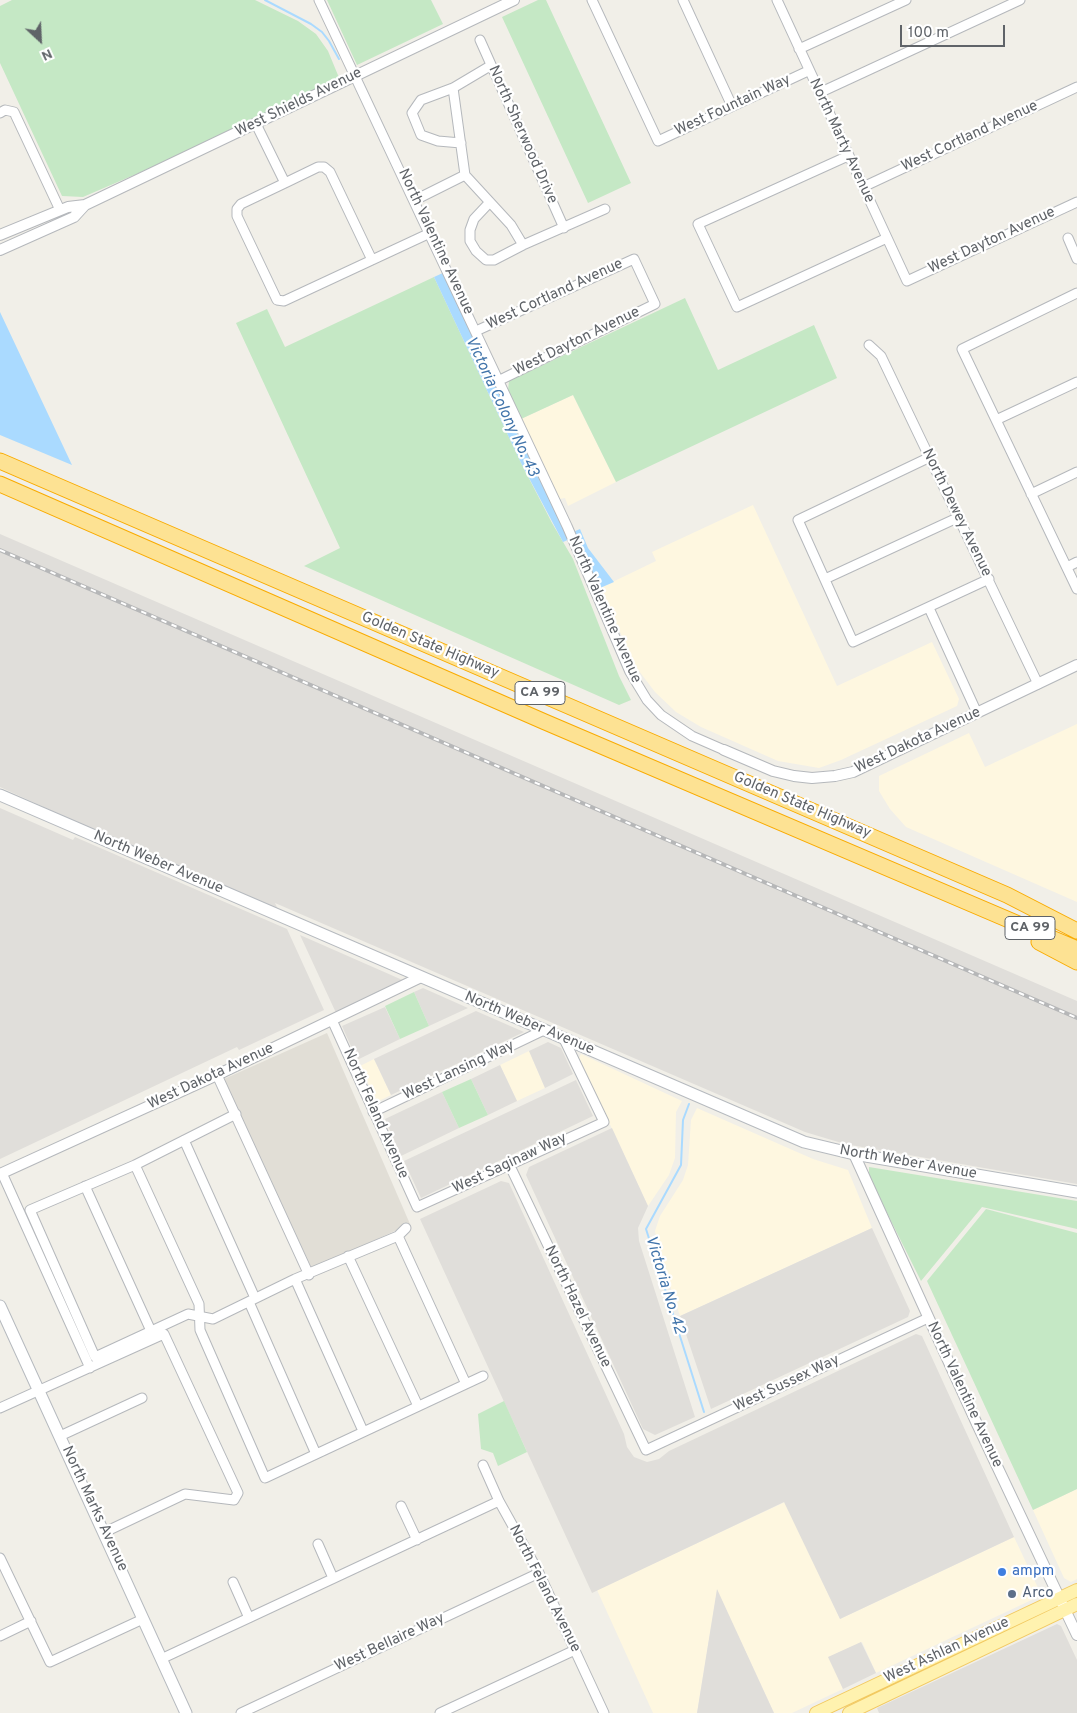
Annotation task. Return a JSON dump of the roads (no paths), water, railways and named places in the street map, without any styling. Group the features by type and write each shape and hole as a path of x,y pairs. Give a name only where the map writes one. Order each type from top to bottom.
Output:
{"highway":[{"name":"Golden State Highway","path":"0,461 1007,895 1077,931"},
{"name":"Golden State Highway","path":"0,484 536,718 1077,949"},
{"path":"1007,895 1077,920"},
{"path":"982,908 1023,934 1077,962"}],"main road":[{"name":"North Weber Avenue","path":"0,795 787,1135 820,1147 854,1154 1077,1192"},
{"name":"North Marks Avenue","path":"0,1306 105,1532 186,1713"},
{"name":"West Ashlan Avenue","path":"849,1713 1062,1604 1077,1590"},
{"name":"West Ashlan Avenue","path":"816,1713 1062,1604 1077,1604"}],"street":[{"name":"North Valentine Avenue","path":"319,0 357,75 500,380 567,526 636,684 647,700 674,726 724,750"},
{"name":"West Shields Avenue","path":"0,235 68,207 85,205 514,0"},
{"name":"West Fountain Way","path":"592,0 658,141 808,71"},
{"path":"683,0 732,106"},
{"name":"North Marty Avenue","path":"777,0 808,71 907,281"},
{"path":"799,49 905,0"},
{"path":"820,93 1020,0"},
{"name":"North Sherwood Drive","path":"480,40 564,228"},
{"path":"461,143 438,141 421,135 412,113 420,100 453,88 490,66"},
{"name":"West Cortland Avenue","path":"863,187 1077,87"},
{"path":"453,88 465,175 511,225 522,245"},
{"path":"0,113 6,110 14,112 60,210"},
{"path":"256,124 284,183"},
{"path":"848,156 698,224 736,307 887,238"},
{"path":"372,260 330,172 324,167 318,167 284,183 241,204 237,209 237,216 277,300 284,301 430,233"},
{"path":"415,200 465,175"},
{"path":"490,202 474,219 470,230 470,241 476,251 486,260 494,260 522,245 605,209"},
{"name":"West Dayton Avenue","path":"907,281 1077,202"},
{"name":"West Shields Avenue","path":"0,250 74,217 85,205"},
{"path":"1068,238 1077,259"},
{"name":"West Cortland Avenue","path":"476,331 634,259"},
{"name":"West Dayton Avenue","path":"500,380 654,304 634,259"},
{"path":"1077,293 962,349 1077,589"},
{"name":"North Dewey Avenue","path":"869,344 880,356 1038,684"},
{"path":"996,420 1077,382"},
{"path":"928,458 798,520 853,642 989,579"},
{"path":"1031,494 1077,472"},
{"path":"825,579 957,518"},
{"path":"1067,567 1077,562"},
{"path":"929,608 977,713"},
{"name":"West Dakota Avenue","path":"724,750 773,771 794,776 821,778 853,772 1077,665"},
{"name":"West Dakota Avenue","path":"1,1174 217,1075 421,977"},
{"name":"North Feland Avenue","path":"332,1020 417,1208"},
{"name":"West Lansing Way","path":"373,1112 544,1030"},
{"name":"West Saginaw Way","path":"417,1208 509,1164 604,1122 564,1039"},
{"path":"217,1075 309,1274"},
{"path":"236,1114 135,1164 30,1210 95,1357 188,1314 213,1319 348,1256 398,1236 406,1228"},
{"path":"184,1140 316,1454"},
{"name":"North Valentine Avenue","path":"854,1154 928,1318 1077,1635"},
{"path":"135,1164 199,1304 200,1330 265,1478 483,1376"},
{"name":"North Hazel Avenue","path":"509,1164 646,1450"},
{"path":"1,1174 90,1368"},
{"path":"85,1186 152,1331"},
{"path":"398,1236 466,1384"},
{"path":"348,1256 418,1406"},
{"path":"295,1280 363,1431"},
{"name":"West Sussex Way","path":"646,1450 928,1318"},
{"path":"0,1408 164,1334 238,1493 234,1500 185,1494 105,1532"},
{"path":"60,1436 142,1398"},
{"name":"North Feland Avenue","path":"483,1465 499,1501 540,1573 604,1713"},
{"path":"161,1659 499,1501"},
{"path":"400,1506 417,1540"},
{"path":"318,1544 334,1578"},
{"path":"0,1558 50,1662 143,1619"},
{"name":"West Bellaire Way","path":"241,1713 540,1573"},
{"path":"233,1582 249,1618"},
{"path":"0,1636 31,1621"},
{"path":"440,1713 575,1650"}],"water":[{"path":"445,272 570,539 563,542 521,463 434,277"},
{"path":"0,312 72,465 0,435"},
{"path":"580,529 588,548 614,582 600,588 573,532"}],"waterway":[{"name":"Victoria Colony No. 43","path":"265,0 311,24 322,32 339,59"},
{"name":"Victoria No. 42","path":"689,1104 683,1120 681,1165 646,1229 704,1412"}],"railway":[{"path":"0,550 1077,1018"}],"place":[{"name":"ampm","path":"1002,1572"},
{"name":"Arco","path":"1012,1594"}]}
